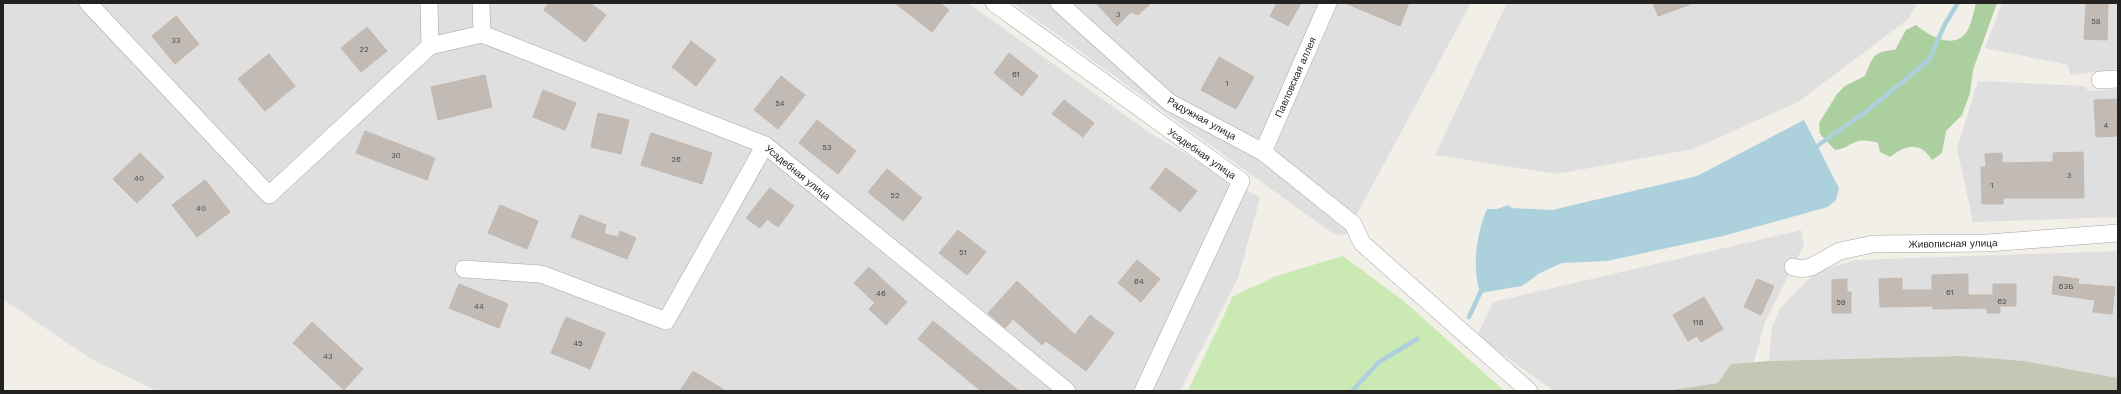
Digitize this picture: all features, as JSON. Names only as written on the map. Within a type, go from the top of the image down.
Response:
[{"type":"street","points":[[88,3],[269,195],[430,46],[482,34],[481,3]]},
{"type":"street","points":[[429,3],[430,46]]},
{"type":"street","name":"Усадебная улица","points":[[994,3],[1241,181],[1143,391]]},
{"type":"street","name":"Радужная улица","points":[[1059,3],[1169,102],[1263,152],[1352,224],[1362,243],[1529,391]]},
{"type":"street","name":"Павловская аллея","points":[[1263,152],[1328,3]]},
{"type":"street","name":"Усадебная улица","points":[[482,34],[766,145],[1067,391]]},
{"type":"street","points":[[2100,80],[2118,79]]},
{"type":"street","points":[[464,269],[541,274],[666,321],[766,145]]},
{"type":"street","name":"Живописная улица","points":[[1793,267],[1802,269],[1811,267],[1840,251],[1873,244],[1988,243],[2118,232]]},
{"type":"shaded area","points":[[3,3],[968,3],[1147,131],[1260,198],[1238,278],[1180,391],[157,391],[91,359],[3,299]]},
{"type":"shaded area","points":[[1013,3],[1471,3],[1346,234],[1335,235]]},
{"type":"shaded area","points":[[1507,3],[1918,3],[1908,19],[1798,102],[1693,149],[1557,174],[1435,155]]},
{"type":"shaded area","points":[[2002,3],[2118,3],[2118,69],[2070,75],[2068,65],[1985,48]]},
{"type":"shaded area","points":[[1978,81],[2085,86],[2088,91],[2118,89],[2118,217],[1973,222],[1957,148]]},
{"type":"shaded area","points":[[1801,230],[1804,245],[1765,322],[1754,362],[1731,364],[1718,383],[1665,391],[1554,391],[1477,336],[1493,302]]},
{"type":"shaded area","points":[[2118,251],[2118,378],[2024,361],[1962,356],[1769,361],[1772,327],[1781,307],[1816,272],[1856,260]]},
{"type":"shaded area","points":[[1962,356],[2024,361],[2118,378],[2118,391],[1665,391],[1718,383],[1731,364],[1769,361]]},
{"type":"green space","points":[[1976,3],[1997,3],[1973,70],[1970,93],[1962,115],[1946,131],[1942,153],[1932,160],[1923,150],[1912,147],[1902,150],[1890,157],[1880,152],[1878,143],[1864,140],[1835,150],[1820,134],[1819,123],[1837,94],[1845,86],[1865,76],[1875,56],[1882,52],[1895,50],[1906,30],[1916,25],[1927,33],[1940,39],[1947,41],[1960,38],[1966,33]]},
{"type":"green space","points":[[1343,256],[1405,302],[1504,391],[1188,391],[1233,296],[1279,275]]},
{"type":"water","points":[[1804,120],[1839,188],[1836,200],[1828,207],[1723,236],[1607,261],[1562,263],[1540,273],[1522,286],[1480,293],[1476,272],[1476,251],[1480,229],[1487,209],[1497,209],[1508,205],[1512,208],[1552,210],[1697,176]]},
{"type":"building","points":[[549,3],[590,3],[606,15],[585,42],[544,10]]},
{"type":"building","points":[[895,3],[940,3],[949,10],[932,32]]},
{"type":"building","points":[[1096,3],[1151,3],[1138,15],[1131,12],[1117,26]]},
{"type":"building","points":[[1277,3],[1301,3],[1288,26],[1270,16]]},
{"type":"building","points":[[1345,3],[1409,3],[1400,26]]},
{"type":"building","points":[[1653,3],[1690,3],[1691,4],[1658,16]]},
{"type":"building","points":[[2086,3],[2108,3],[2107,40],[2084,39]]},
{"type":"building","points":[[176,16],[199,44],[175,64],[152,36]]},
{"type":"building","points":[[367,27],[387,51],[361,72],[341,48]]},
{"type":"building","points":[[691,41],[716,60],[696,86],[672,67]]},
{"type":"building","points":[[1009,53],[1038,76],[1022,96],[994,73]]},
{"type":"building","points":[[269,54],[295,86],[265,111],[238,79]]},
{"type":"building","points":[[1219,57],[1254,77],[1236,109],[1201,90]]},
{"type":"building","points":[[485,75],[492,107],[438,120],[431,87]]},
{"type":"building","points":[[781,76],[805,95],[778,129],[754,110]]},
{"type":"building","points":[[543,90],[576,103],[565,130],[533,117]]},
{"type":"building","points":[[2118,99],[2118,114],[2116,114],[2117,136],[2096,137],[2094,100]]},
{"type":"building","points":[[1064,100],[1094,123],[1083,137],[1052,114]]},
{"type":"building","points":[[598,113],[629,120],[621,154],[591,147]]},
{"type":"building","points":[[817,120],[856,151],[838,174],[799,143]]},
{"type":"building","points":[[365,131],[435,158],[427,180],[356,153]]},
{"type":"building","points":[[651,133],[712,153],[702,184],[641,165]]},
{"type":"building","points":[[2083,152],[2084,198],[2003,198],[2003,204],[1982,204],[1981,167],[1986,167],[1985,154],[2002,153],[2002,163],[2053,162],[2053,153]]},
{"type":"building","points":[[140,153],[164,177],[137,203],[113,179]]},
{"type":"building","points":[[1166,168],[1197,191],[1180,212],[1150,188]]},
{"type":"building","points":[[887,169],[922,198],[903,221],[868,192]]},
{"type":"building","points":[[205,180],[230,212],[197,237],[172,205]]},
{"type":"building","points":[[770,188],[794,206],[778,227],[767,219],[760,228],[746,218]]},
{"type":"building","points":[[500,205],[538,221],[527,249],[488,233]]},
{"type":"building","points":[[580,215],[606,225],[604,234],[618,237],[620,231],[636,238],[627,259],[571,237]]},
{"type":"building","points":[[958,230],[986,252],[967,275],[939,253]]},
{"type":"building","points":[[1137,260],[1160,279],[1141,302],[1118,283]]},
{"type":"building","points":[[869,267],[907,302],[886,325],[869,309],[875,303],[854,283]]},
{"type":"building","points":[[1968,274],[1968,295],[1993,295],[1993,284],[2016,284],[2016,306],[2000,306],[2000,313],[1987,313],[1987,308],[1933,309],[1933,306],[1880,307],[1879,279],[1902,278],[1902,290],[1932,290],[1932,275]]},
{"type":"building","points":[[2054,276],[2079,279],[2078,284],[2115,287],[2112,314],[2093,312],[2095,300],[2052,294]]},
{"type":"building","points":[[1757,279],[1774,286],[1761,315],[1744,307]]},
{"type":"building","points":[[1847,279],[1847,292],[1851,292],[1851,313],[1832,313],[1832,280]]},
{"type":"building","points":[[1017,281],[1075,335],[1090,315],[1114,333],[1086,371],[1046,341],[1042,345],[1013,319],[1005,328],[988,313]]},
{"type":"building","points":[[459,284],[508,304],[499,328],[449,308]]},
{"type":"building","points":[[1704,297],[1723,329],[1701,342],[1697,336],[1688,341],[1673,315]]},
{"type":"building","points":[[566,317],[605,333],[590,369],[551,353]]},
{"type":"building","points":[[933,321],[1019,391],[981,391],[918,339]]},
{"type":"building","points":[[312,322],[363,369],[344,390],[293,343]]},
{"type":"building","points":[[693,371],[726,391],[680,391]]},
{"type":"waterway","points":[[1813,149],[1868,110],[1929,60],[1945,24],[1958,3]]},
{"type":"waterway","points":[[1469,317],[1480,293],[1484,289]]},
{"type":"waterway","points":[[1352,391],[1379,362],[1417,339]]}]
